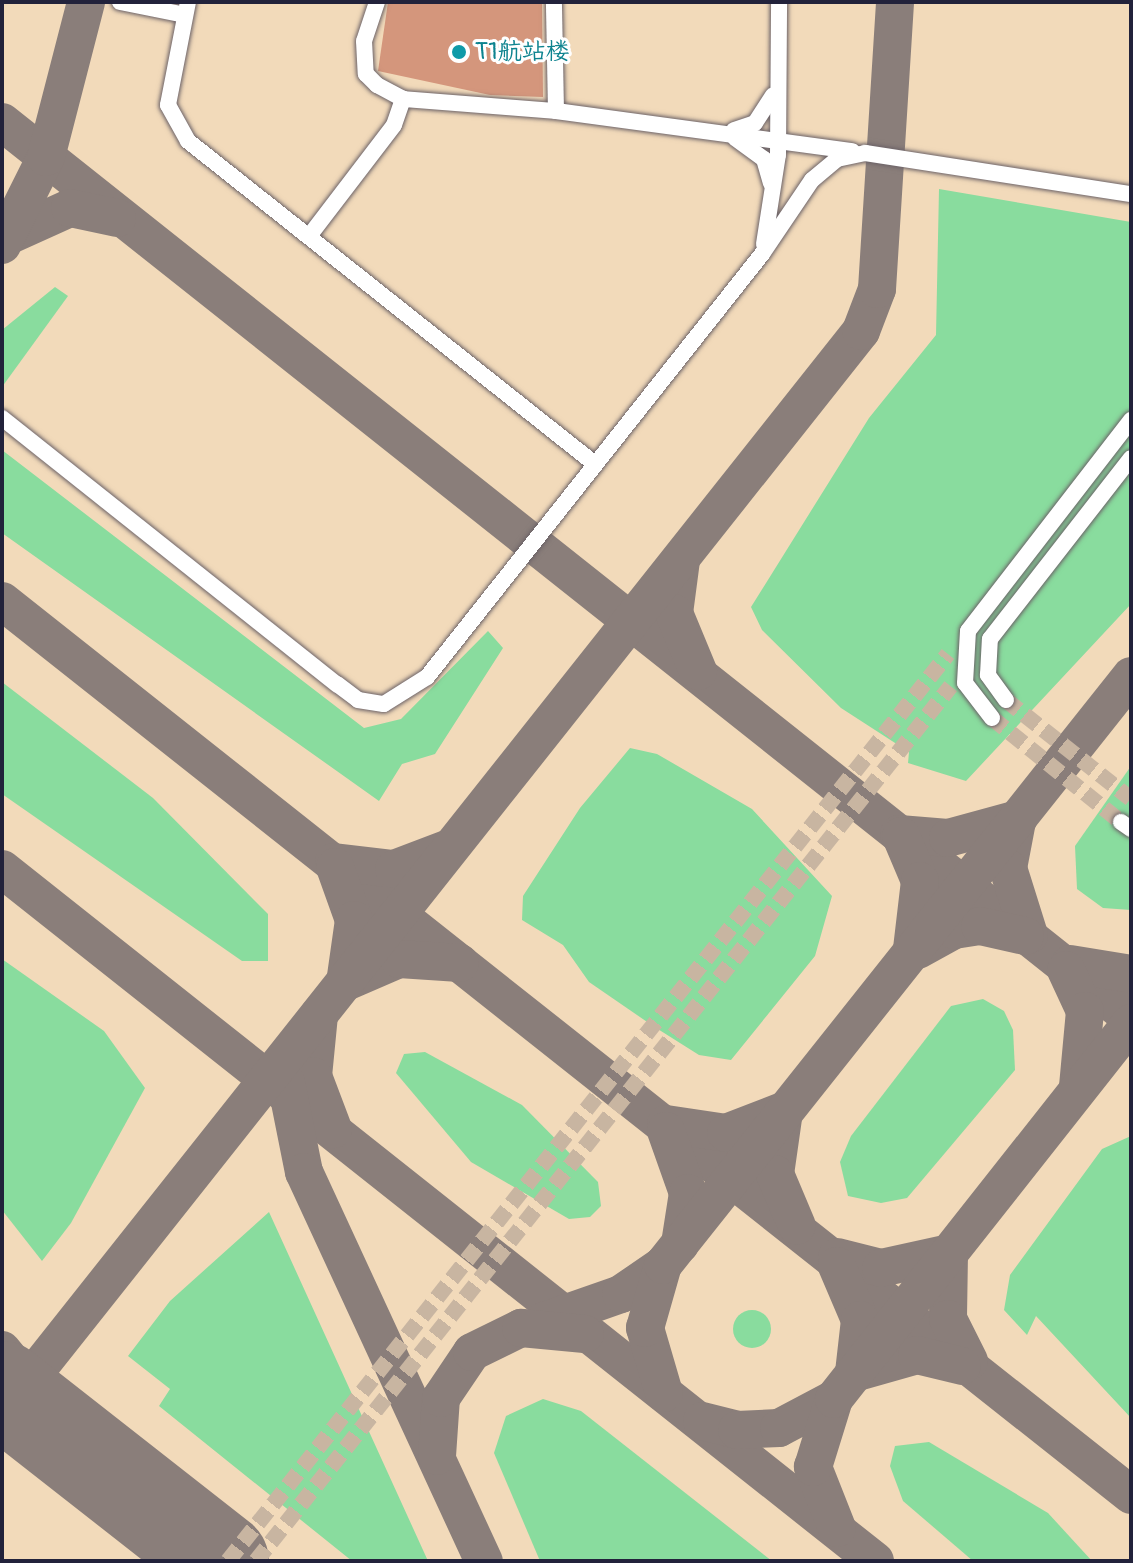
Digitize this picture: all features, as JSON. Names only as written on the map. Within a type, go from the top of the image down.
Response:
[{"type":"lane","points":[[120,2],[187,8],[169,73],[175,125],[595,464]]},
{"type":"lane","points":[[377,2],[364,41],[366,74],[403,99],[556,111],[719,131],[1131,194]]},
{"type":"lane","points":[[554,2],[556,111]]},
{"type":"lane","points":[[762,254],[771,211],[779,140],[774,93],[779,2]]},
{"type":"lane","points":[[719,131],[755,123],[774,93]]},
{"type":"lane","points":[[774,93],[782,120],[815,146]]},
{"type":"lane","points":[[310,235],[394,125],[403,99]]},
{"type":"lane","points":[[719,131],[764,159],[771,211]]},
{"type":"lane","points":[[2,418],[358,700],[384,704],[427,677],[762,254],[812,180],[837,159],[865,153]]},
{"type":"lane","points":[[992,718],[965,683],[968,631],[1131,420]]},
{"type":"lane","points":[[1006,700],[988,675],[990,639],[1131,458]]},
{"type":"green space","points":[[939,189],[1131,222],[1131,604],[966,781],[908,763],[909,752],[841,708],[762,630],[751,607],[869,418],[936,335]]},
{"type":"green space","points":[[55,287],[68,296],[2,387],[2,330]]},
{"type":"green space","points":[[2,450],[364,728],[401,719],[488,631],[503,648],[435,754],[402,764],[379,801],[2,533]]},
{"type":"green space","points":[[2,682],[153,798],[268,914],[268,961],[242,961],[2,794]]},
{"type":"green space","points":[[630,748],[657,754],[752,809],[832,896],[815,956],[731,1060],[699,1055],[653,1026],[589,982],[563,945],[522,920],[523,896],[580,808]]},
{"type":"green space","points":[[1131,766],[1131,910],[1103,908],[1077,889],[1075,846]]},
{"type":"green space","points":[[2,959],[104,1031],[145,1088],[71,1223],[42,1261],[2,1210]]},
{"type":"green space","points":[[983,999],[1004,1011],[1013,1030],[1015,1070],[907,1198],[881,1203],[848,1196],[840,1162],[851,1136],[951,1006]]},
{"type":"green space","points":[[425,1052],[522,1105],[598,1182],[601,1206],[590,1217],[569,1219],[471,1162],[396,1073],[404,1054]]},
{"type":"green space","points":[[1131,1136],[1131,1418],[1036,1316],[1027,1335],[1004,1310],[1010,1275],[1102,1149]]},
{"type":"green space","points":[[269,1212],[428,1561],[352,1561],[159,1406],[170,1389],[128,1356],[170,1301]]},
{"type":"green space","points":[[752,1310],[765,1316],[771,1329],[765,1342],[752,1348],[739,1342],[733,1329],[739,1316]]},
{"type":"green space","points":[[543,1399],[581,1411],[772,1561],[540,1561],[494,1453],[506,1416]]},
{"type":"green space","points":[[929,1442],[1048,1513],[1092,1561],[973,1561],[903,1501],[890,1466],[895,1446]]},
{"type":"building","name":"T1航站楼","points":[[388,2],[542,2],[543,97],[490,95],[378,71]]},
{"type":"taxiway","points":[[2,245],[46,157],[86,2]]},
{"type":"taxiway","points":[[2,1414],[861,331],[877,289],[895,2]]},
{"type":"taxiway","points":[[2,122],[1131,1018]]},
{"type":"taxiway","points":[[8,236],[70,208],[117,218]]},
{"type":"taxiway","points":[[681,560],[674,613],[698,671]]},
{"type":"taxiway","points":[[2,601],[1131,1495]]},
{"type":"taxiway","points":[[664,1393],[645,1328],[663,1265],[1131,676]]},
{"type":"taxiway","points":[[899,834],[948,838],[1018,819]]},
{"type":"taxiway","points":[[1017,821],[1008,868],[1029,935]]},
{"type":"taxiway","points":[[901,836],[920,881],[912,949]]},
{"type":"taxiway","points":[[334,862],[394,869],[447,849]]},
{"type":"taxiway","points":[[335,867],[354,920],[346,976]]},
{"type":"taxiway","points":[[2,869],[875,1561]]},
{"type":"taxiway","points":[[918,950],[954,930],[980,926],[1025,936]]},
{"type":"taxiway","points":[[348,981],[399,959],[460,963]]},
{"type":"taxiway","points":[[1070,964],[1131,974]]},
{"type":"taxiway","points":[[1066,970],[1085,1011],[1078,1087]]},
{"type":"taxiway","points":[[319,1015],[313,1076],[333,1129]]},
{"type":"taxiway","points":[[837,1528],[813,1467],[834,1399],[1131,1023]]},
{"type":"taxiway","points":[[286,1082],[304,1172],[484,1561]]},
{"type":"taxiway","points":[[666,1124],[726,1133],[783,1111]]},
{"type":"taxiway","points":[[783,1118],[775,1174],[797,1226]]},
{"type":"taxiway","points":[[666,1131],[688,1193],[680,1244]]},
{"type":"taxiway","points":[[837,1257],[881,1268],[949,1253],[948,1319],[969,1361]]},
{"type":"taxiway","points":[[544,1321],[621,1294],[663,1265]]},
{"type":"taxiway","points":[[837,1266],[860,1320],[854,1373]]},
{"type":"taxiway","points":[[437,1456],[441,1398],[472,1352],[521,1328],[585,1334]]},
{"type":"taxiway","points":[[2,1350],[90,1457]]},
{"type":"taxiway","points":[[854,1373],[917,1355],[962,1366]]},
{"type":"taxiway","points":[[702,1421],[737,1430],[779,1428],[834,1399]]},
{"type":"runway","points":[[2,1389],[221,1561]]},
{"type":"tunnel","points":[[228,1561],[948,654]]},
{"type":"tunnel","points":[[256,1561],[951,686]]},
{"type":"tunnel","points":[[1006,700],[1131,799]]},
{"type":"tunnel","points":[[992,718],[1121,822]]},
{"type":"place","name":"T1航站楼","points":[[459,52]]}]
